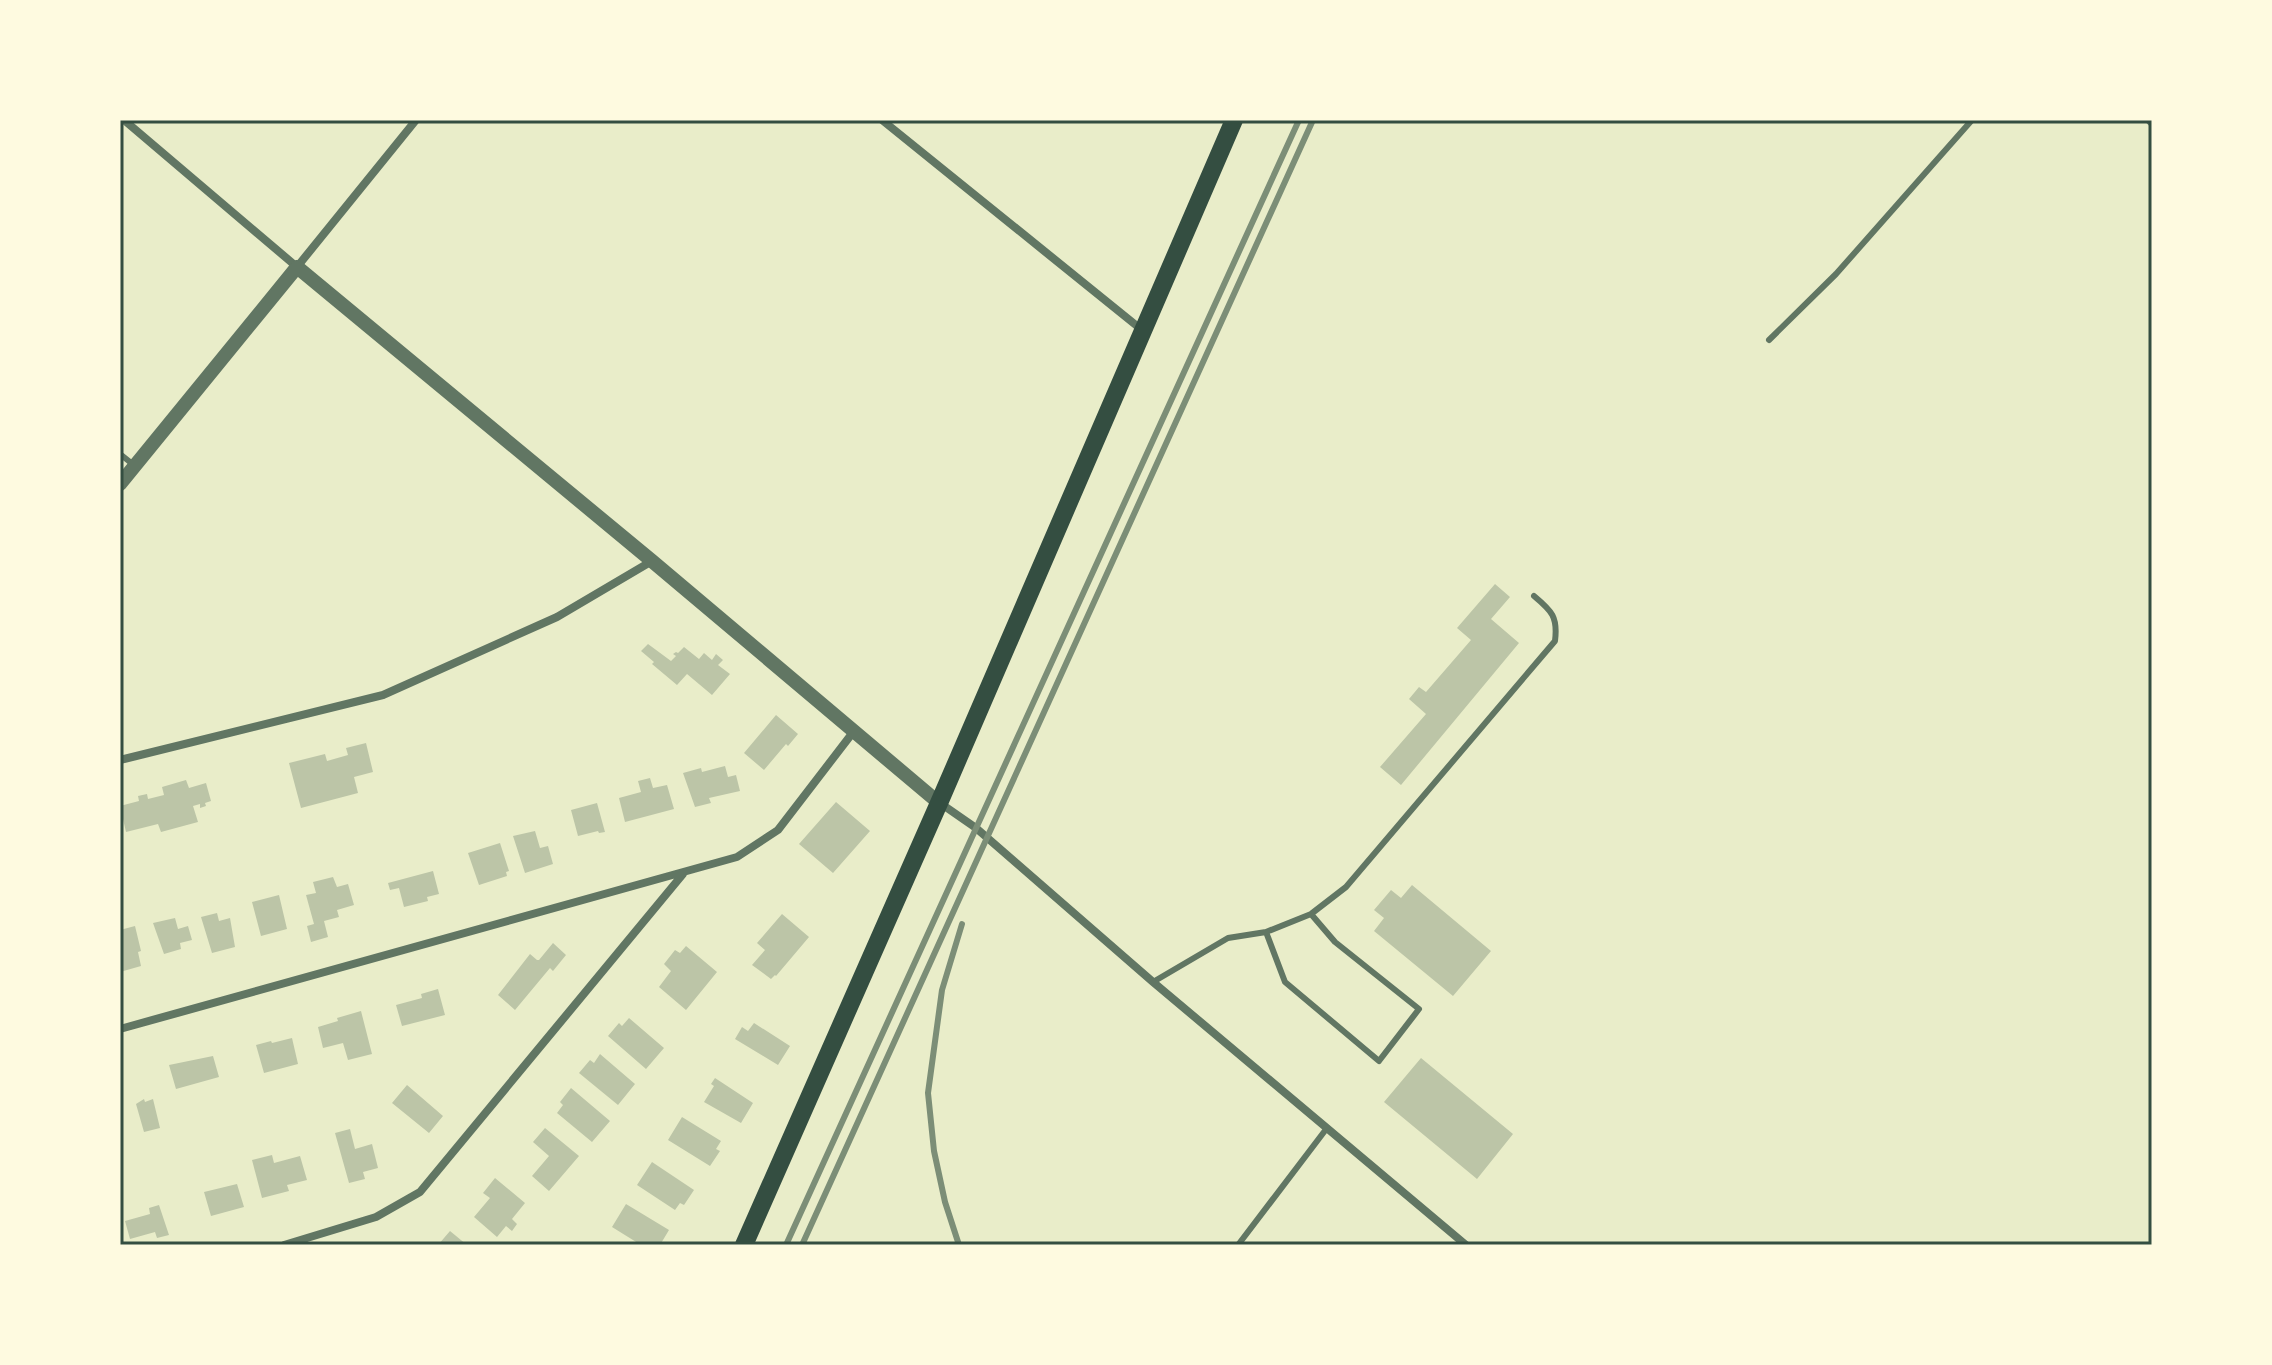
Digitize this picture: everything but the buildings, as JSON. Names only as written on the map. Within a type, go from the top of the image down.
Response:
[{"type":"main road","points":[[744,1245],[1234,120]]},
{"type":"street","points":[[124,120],[939,803],[976,828],[1460,1243]]},
{"type":"street","points":[[120,484],[416,120]]},
{"type":"street","points":[[882,120],[1142,330]]},
{"type":"street","points":[[120,760],[383,695],[557,617],[652,561]]},
{"type":"street","points":[[120,1029],[737,857],[778,830],[854,731]]},
{"type":"street","points":[[284,1245],[376,1217],[420,1192],[684,873]]},
{"type":"lane","points":[[1769,340],[1836,274],[1972,120]]},
{"type":"lane","points":[[120,454],[135,466]]},
{"type":"lane","points":[[1153,982],[1228,938],[1266,932],[1311,914],[1346,887],[1555,641],[1557,627],[1551,611],[1534,596]]},
{"type":"lane","points":[[1266,932],[1285,982],[1379,1061],[1419,1009],[1335,942],[1311,914]]},
{"type":"lane","points":[[1238,1245],[1327,1128]]},
{"type":"railway","points":[[786,1245],[1299,120]]},
{"type":"railway","points":[[802,1245],[1313,120]]},
{"type":"railway","points":[[959,1245],[945,1202],[934,1151],[928,1093],[942,990],[962,924]]}]
